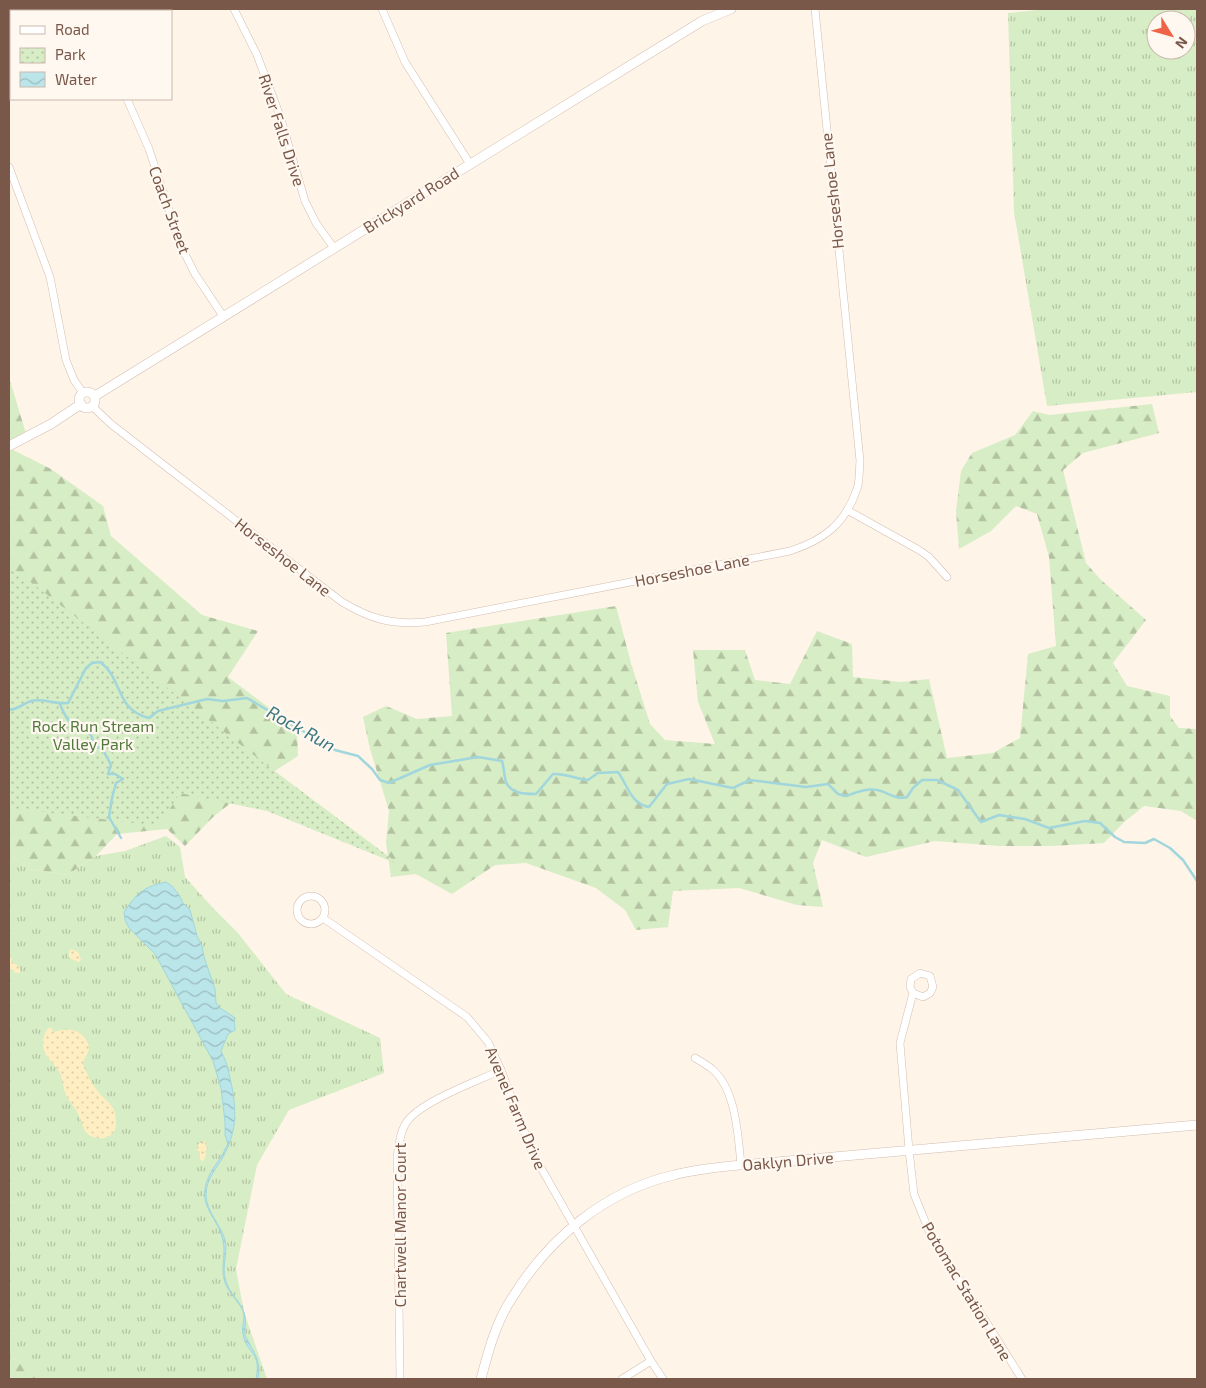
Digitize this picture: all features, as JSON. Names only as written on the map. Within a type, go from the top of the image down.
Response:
[{"type":"street","name":"River Falls Drive","points":[[234,9],[257,55],[280,116],[305,201],[316,223],[334,248]]},
{"type":"street","points":[[382,9],[405,62],[470,164]]},
{"type":"street","name":"Brickyard Road","points":[[95,396],[702,21],[730,9]]},
{"type":"street","name":"Horseshoe Lane","points":[[92,406],[125,435],[342,602],[364,615],[391,623],[425,622],[790,551],[810,544],[829,532],[842,520],[857,488],[860,461],[815,9]]},
{"type":"street","name":"Coach Street","points":[[127,100],[149,149],[182,246],[195,274],[224,316]]},
{"type":"street","points":[[9,167],[50,277],[66,360],[74,380],[83,393]]},
{"type":"street","points":[[89,392],[95,396],[92,406],[86,408],[80,404],[79,398],[83,393],[89,392]]},
{"type":"street","points":[[9,446],[51,424],[80,404]]},
{"type":"street","points":[[847,510],[919,550],[929,557],[947,578]]},
{"type":"street","points":[[310,896],[321,899],[326,910],[323,918],[313,924],[302,920],[298,913],[300,902],[310,896]]},
{"type":"street","name":"Avenel Farm Drive","points":[[323,918],[467,1017],[488,1042],[501,1070],[532,1152],[663,1379]]},
{"type":"street","name":"Potomac Station Lane","points":[[913,993],[900,1044],[914,1194],[929,1231],[1022,1379]]},
{"type":"street","points":[[695,1058],[713,1069],[728,1091],[737,1124],[741,1165]]},
{"type":"street","name":"Chartwell Manor Court","points":[[400,1379],[397,1157],[401,1135],[406,1123],[416,1111],[501,1070]]},
{"type":"street","name":"Oaklyn Drive","points":[[481,1379],[496,1331],[511,1299],[561,1235],[606,1201],[643,1184],[673,1175],[741,1165],[1197,1125]]},
{"type":"street","points":[[622,1379],[651,1361]]},
{"type":"green space","points":[[1047,9],[1197,9],[1197,392],[1047,406],[1014,212],[1008,13]]},
{"type":"green space","points":[[9,377],[27,437],[9,446]]},
{"type":"green space","points":[[1152,404],[1159,433],[1083,453],[1063,470],[1086,563],[1100,579],[1146,620],[1113,663],[1127,686],[1170,696],[1170,716],[1179,728],[1197,729],[1197,821],[1181,811],[1144,806],[1123,823],[1104,843],[999,846],[935,841],[866,857],[822,840],[813,863],[823,907],[797,905],[739,888],[673,891],[668,927],[636,930],[625,910],[596,888],[526,863],[495,865],[452,894],[416,874],[391,877],[386,843],[389,811],[370,749],[363,717],[386,706],[417,719],[452,716],[446,633],[616,606],[650,724],[665,740],[715,744],[698,702],[693,650],[745,650],[755,680],[790,684],[817,631],[852,644],[853,677],[901,682],[929,679],[947,758],[993,753],[1020,738],[1028,654],[1056,646],[1049,557],[1037,514],[1016,506],[991,531],[959,549],[956,511],[961,471],[972,453],[1015,435],[1033,411],[1049,415]]},
{"type":"green space","points":[[9,448],[51,469],[103,506],[111,536],[202,615],[258,631],[228,677],[297,729],[298,756],[256,783],[213,817],[185,846],[167,829],[117,834],[96,856],[67,875],[29,869],[9,854]]},
{"type":"green space","name":"Rock Run Stream Valley Park","points":[[9,565],[268,766],[400,865],[267,811],[180,793],[159,826],[9,808]]},
{"type":"green space","points":[[166,836],[180,847],[185,877],[238,933],[286,994],[380,1038],[384,1073],[289,1110],[257,1165],[236,1269],[244,1312],[267,1379],[49,1379],[9,1356],[9,854],[29,869],[67,875],[96,856],[125,851]]},
{"type":"green space","points":[[9,1356],[47,1377],[49,1379],[9,1379]]},
{"type":"sand","points":[[71,949],[78,952],[81,960],[79,962],[69,958],[69,951]]},
{"type":"sand","points":[[9,956],[12,959],[11,962],[19,967],[20,973],[15,973],[14,970],[9,969]]},
{"type":"sand","points":[[50,1027],[54,1032],[67,1030],[78,1032],[88,1043],[89,1048],[83,1063],[84,1066],[96,1089],[115,1112],[116,1126],[112,1134],[107,1137],[94,1137],[88,1134],[66,1095],[60,1073],[47,1056],[43,1044],[44,1037]]},
{"type":"sand","points":[[205,1141],[205,1145],[208,1148],[205,1151],[206,1155],[203,1162],[200,1159],[200,1152],[197,1150],[198,1144]]},
{"type":"water","points":[[166,882],[172,886],[190,910],[215,989],[216,1003],[234,1017],[235,1030],[228,1034],[221,1051],[227,1065],[235,1106],[233,1131],[231,1139],[223,1157],[206,1189],[208,1207],[225,1240],[224,1269],[230,1292],[224,1279],[223,1269],[224,1246],[222,1236],[207,1206],[205,1199],[205,1187],[207,1180],[228,1144],[225,1135],[221,1088],[213,1061],[155,954],[129,928],[125,920],[124,912],[137,895],[146,889]]},
{"type":"water","points":[[235,1298],[243,1309],[245,1316],[244,1333],[256,1355],[259,1366],[258,1379],[256,1379],[257,1363],[247,1346],[243,1334],[243,1311]]},
{"type":"waterway","name":"Rock Run","points":[[9,710],[36,700],[68,703],[86,668],[92,663],[100,662],[113,676],[130,708],[138,714],[149,718],[158,711],[207,699],[223,701],[247,698],[335,750],[358,756],[372,769],[380,780],[389,783],[430,765],[478,757],[502,761],[505,780],[508,786],[515,791],[523,793],[536,794],[553,774],[562,774],[588,780],[598,773],[618,772],[630,794],[638,802],[649,807],[667,784],[689,779],[733,788],[750,780],[806,787],[828,784],[838,794],[846,796],[872,790],[881,791],[900,798],[907,797],[922,780],[937,780],[958,790],[981,822],[999,815],[1025,819],[1049,828],[1085,821],[1100,823],[1115,837],[1124,842],[1145,843],[1154,839],[1170,848],[1183,860],[1197,881]]},
{"type":"waterway","points":[[60,704],[68,720],[85,727],[92,737],[93,744],[103,750],[111,765],[108,774],[115,774],[123,779],[116,783],[109,817],[121,838]]}]
